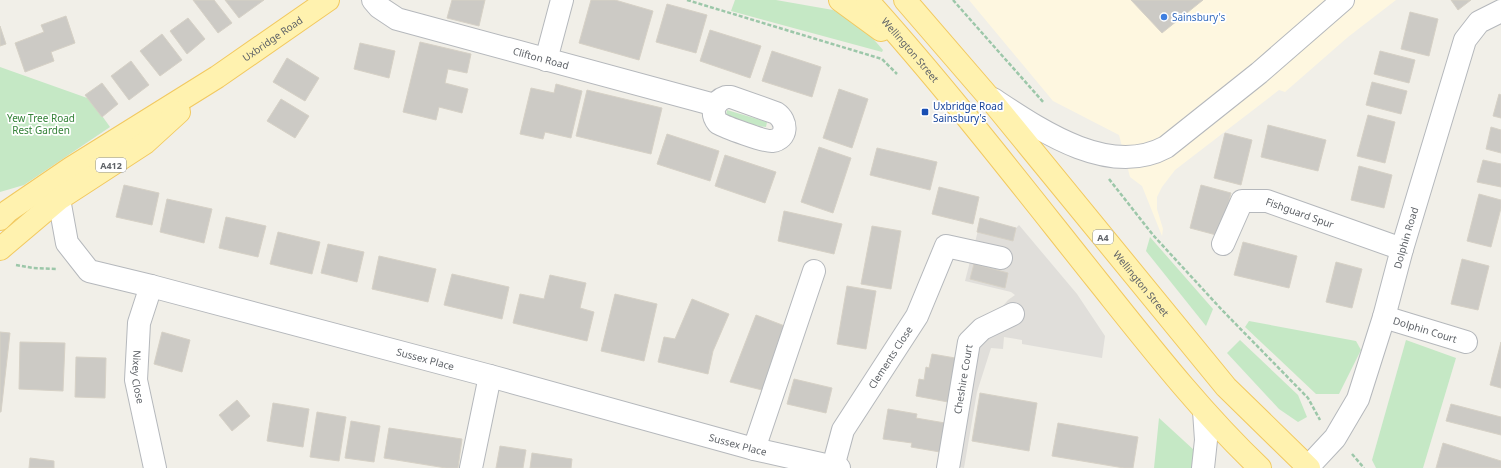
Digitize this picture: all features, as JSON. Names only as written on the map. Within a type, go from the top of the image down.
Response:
[{"type":"main road","name":"Uxbridge Road","points":[[217,77],[328,0]]},
{"type":"main road","points":[[840,0],[920,60]]},
{"type":"main road","name":"Wellington Street","points":[[867,0],[920,60],[1204,411],[1233,443],[1260,468]]},
{"type":"main road","name":"Wellington Street","points":[[905,0],[987,95],[1226,387],[1308,468]]},
{"type":"main road","name":"A412","points":[[0,249],[59,199],[145,143],[217,77]]},
{"type":"main road","name":"A412","points":[[3,215],[71,168],[217,77]]},
{"type":"street","name":"Clifton Road","points":[[373,0],[379,7],[397,19],[714,105]]},
{"type":"street","points":[[546,60],[562,0]]},
{"type":"street","points":[[987,95],[1058,139],[1100,154],[1121,157],[1153,153],[1166,147],[1259,73],[1343,0]]},
{"type":"street","name":"Dolphin Road","points":[[1308,468],[1335,438],[1358,399],[1384,317],[1402,249],[1465,40],[1479,22],[1501,11]]},
{"type":"street","name":"Sussex Place","points":[[59,199],[67,243],[89,271],[490,376],[754,449],[836,467]]},
{"type":"street","name":"Fishguard Spur","points":[[1223,244],[1242,201],[1267,201],[1402,249]]},
{"type":"street","name":"Clements Close","points":[[836,467],[843,430],[917,316],[946,246],[1001,258]]},
{"type":"street","points":[[754,449],[814,271]]},
{"type":"street","name":"Nixey Close","points":[[151,286],[139,323],[136,380],[155,468]]},
{"type":"street","name":"Cheshire Court","points":[[948,468],[969,342],[982,329],[1013,314]]},
{"type":"street","name":"Dolphin Court","points":[[1384,317],[1466,342]]},
{"type":"street","points":[[471,468],[490,376]]},
{"type":"street","points":[[1203,468],[1206,440],[1204,411]]},
{"type":"path","points":[[688,0],[882,59],[897,74]]},
{"type":"path","points":[[953,0],[1049,109]]},
{"type":"path","points":[[1107,176],[1153,235],[1222,310],[1308,398],[1321,422]]},
{"type":"path","points":[[1353,454],[1364,468]]},
{"type":"shaded area","points":[[969,0],[1396,0],[1348,37],[1285,92],[1279,90],[1175,170],[1162,187],[1157,197],[1157,209],[1163,229],[1162,236],[1142,186],[1130,177],[1119,135],[1053,101]]},
{"type":"shaded area","points":[[981,219],[1016,228],[1019,225],[1077,294],[1105,336],[1102,358],[1022,344],[1022,340],[1004,337],[1003,349],[991,348],[977,392],[964,468],[940,464],[983,329],[1008,300],[1015,295],[1011,292],[965,281]]},
{"type":"green space","points":[[735,0],[776,0],[833,10],[862,26],[883,50],[882,52],[731,11]]},
{"type":"green space","name":"Yew Tree Road Rest Garden","points":[[0,67],[90,99],[110,127],[24,185],[0,192]]},
{"type":"green space","points":[[727,110],[767,122],[766,127],[753,125],[726,115]]},
{"type":"green space","points":[[1150,237],[1213,309],[1206,326],[1146,251]]},
{"type":"green space","points":[[1249,321],[1356,341],[1361,350],[1339,394],[1316,394],[1245,327]]},
{"type":"green space","points":[[1240,340],[1298,395],[1307,417],[1298,422],[1279,409],[1227,353]]},
{"type":"green space","points":[[1406,340],[1456,358],[1423,468],[1376,468],[1372,460]]},
{"type":"green space","points":[[1159,418],[1195,451],[1191,468],[1154,468]]},
{"type":"building","points":[[193,0],[214,0],[232,23],[218,33]]},
{"type":"building","points":[[225,0],[264,0],[239,18]]},
{"type":"building","points":[[452,0],[485,0],[479,26],[447,18]]},
{"type":"building","points":[[591,0],[615,0],[653,11],[639,60],[579,43]]},
{"type":"building","name":"Sainsbury's","points":[[1131,0],[1203,0],[1162,33]]},
{"type":"building","points":[[1451,0],[1471,0],[1458,10]]},
{"type":"building","points":[[667,4],[707,15],[696,53],[656,42]]},
{"type":"building","points":[[1410,12],[1438,19],[1429,56],[1401,49]]},
{"type":"building","points":[[66,16],[75,43],[51,52],[54,61],[25,72],[15,43],[44,32],[41,25]]},
{"type":"building","points":[[188,18],[205,39],[187,54],[170,31]]},
{"type":"building","points":[[0,26],[6,44],[0,46]]},
{"type":"building","points":[[710,30],[761,46],[750,78],[700,61]]},
{"type":"building","points":[[162,34],[182,60],[160,76],[140,51]]},
{"type":"building","points":[[420,42],[471,54],[467,73],[448,69],[445,83],[468,89],[462,113],[439,107],[436,120],[403,112]]},
{"type":"building","points":[[360,43],[395,51],[389,78],[354,69]]},
{"type":"building","points":[[772,51],[821,67],[812,97],[762,81]]},
{"type":"building","points":[[1380,51],[1415,60],[1409,83],[1374,74]]},
{"type":"building","points":[[287,58],[319,78],[305,101],[273,82]]},
{"type":"building","points":[[131,61],[149,85],[129,100],[111,76]]},
{"type":"building","points":[[1372,82],[1407,91],[1401,114],[1366,105]]},
{"type":"building","points":[[102,83],[118,104],[102,117],[85,95]]},
{"type":"building","points":[[556,84],[582,91],[571,138],[545,132],[543,139],[520,134],[531,88],[554,93]]},
{"type":"building","points":[[839,89],[868,99],[852,148],[823,138]]},
{"type":"building","points":[[587,90],[662,108],[651,154],[576,136]]},
{"type":"building","points":[[1499,94],[1501,95],[1501,118],[1493,116]]},
{"type":"building","points":[[281,99],[309,116],[295,138],[267,121]]},
{"type":"building","points":[[1368,115],[1395,122],[1385,163],[1357,156]]},
{"type":"building","points":[[1268,125],[1326,140],[1318,171],[1261,157]]},
{"type":"building","points":[[1491,127],[1501,130],[1501,153],[1486,149]]},
{"type":"building","points":[[1225,133],[1252,140],[1241,185],[1214,178]]},
{"type":"building","points":[[667,134],[719,151],[710,181],[657,164]]},
{"type":"building","points":[[819,147],[851,158],[833,213],[801,202]]},
{"type":"building","points":[[877,148],[937,162],[930,190],[870,175]]},
{"type":"building","points":[[725,155],[776,172],[765,203],[715,186]]},
{"type":"building","points":[[1483,160],[1501,164],[1501,187],[1477,182]]},
{"type":"building","points":[[1359,166],[1392,175],[1384,208],[1351,200]]},
{"type":"building","points":[[124,185],[159,193],[152,225],[116,217]]},
{"type":"building","points":[[1201,185],[1231,193],[1220,236],[1190,228]]},
{"type":"building","points":[[939,187],[979,197],[973,224],[932,214]]},
{"type":"building","points":[[1479,194],[1501,200],[1501,208],[1491,247],[1467,241]]},
{"type":"building","points":[[167,199],[212,209],[204,243],[160,232]]},
{"type":"building","points":[[784,211],[842,224],[834,254],[778,241]]},
{"type":"building","points":[[226,217],[266,226],[258,257],[219,248]]},
{"type":"building","points":[[980,218],[1016,228],[1013,241],[977,232]]},
{"type":"building","points":[[872,226],[901,231],[891,289],[861,284]]},
{"type":"building","points":[[278,232],[320,242],[312,274],[270,264]]},
{"type":"building","points":[[1243,242],[1297,256],[1289,288],[1234,275]]},
{"type":"building","points":[[328,244],[364,252],[357,282],[321,273]]},
{"type":"building","points":[[379,256],[436,269],[428,302],[372,289]]},
{"type":"building","points":[[1462,259],[1489,266],[1478,310],[1451,304]]},
{"type":"building","points":[[1336,262],[1362,269],[1352,308],[1326,302]]},
{"type":"building","points":[[974,264],[1008,273],[1005,288],[970,279]]},
{"type":"building","points":[[452,274],[509,287],[502,319],[444,305]]},
{"type":"building","points":[[550,275],[586,283],[580,308],[594,312],[587,341],[513,323],[520,294],[544,299]]},
{"type":"building","points":[[847,286],[876,291],[866,349],[837,344]]},
{"type":"building","points":[[615,294],[657,304],[644,361],[601,351]]},
{"type":"building","points":[[692,299],[729,314],[713,351],[708,374],[658,362],[664,337],[675,339]]},
{"type":"building","points":[[756,315],[790,328],[766,391],[730,382]]},
{"type":"building","points":[[0,332],[10,333],[1,412],[0,412]]},
{"type":"building","points":[[162,332],[190,340],[182,372],[154,364]]},
{"type":"building","points":[[20,342],[65,343],[63,391],[19,389]]},
{"type":"building","points":[[1501,342],[1501,388],[1490,385]]},
{"type":"building","points":[[932,354],[961,359],[948,402],[916,396],[919,379],[924,380],[926,367],[929,368]]},
{"type":"building","points":[[76,357],[106,358],[105,398],[75,397]]},
{"type":"building","points":[[794,379],[832,388],[826,413],[787,404]]},
{"type":"building","points":[[980,393],[1037,403],[1029,451],[972,441]]},
{"type":"building","points":[[237,400],[250,416],[232,431],[219,415]]},
{"type":"building","points":[[273,403],[309,409],[303,447],[267,441]]},
{"type":"building","points":[[1451,404],[1501,417],[1501,435],[1446,421]]},
{"type":"building","points":[[888,409],[917,414],[916,418],[945,423],[940,452],[911,447],[912,443],[883,439]]},
{"type":"building","points":[[317,412],[346,417],[339,461],[310,457]]},
{"type":"building","points":[[351,421],[380,426],[374,462],[345,458]]},
{"type":"building","points":[[1058,423],[1138,437],[1133,468],[1124,468],[1052,456]]},
{"type":"building","points":[[389,428],[462,439],[458,468],[446,468],[384,458]]},
{"type":"building","points":[[1443,443],[1501,461],[1501,468],[1436,468]]},
{"type":"building","points":[[500,446],[526,450],[523,468],[496,468]]},
{"type":"building","points":[[532,453],[572,459],[571,468],[530,468]]},
{"type":"building","points":[[30,458],[54,461],[54,468],[29,468]]},
{"type":"place","name":"Sainsbury's","points":[[1164,17]]},
{"type":"place","name":"Uxbridge Road Sainsbury's","points":[[925,112]]}]
